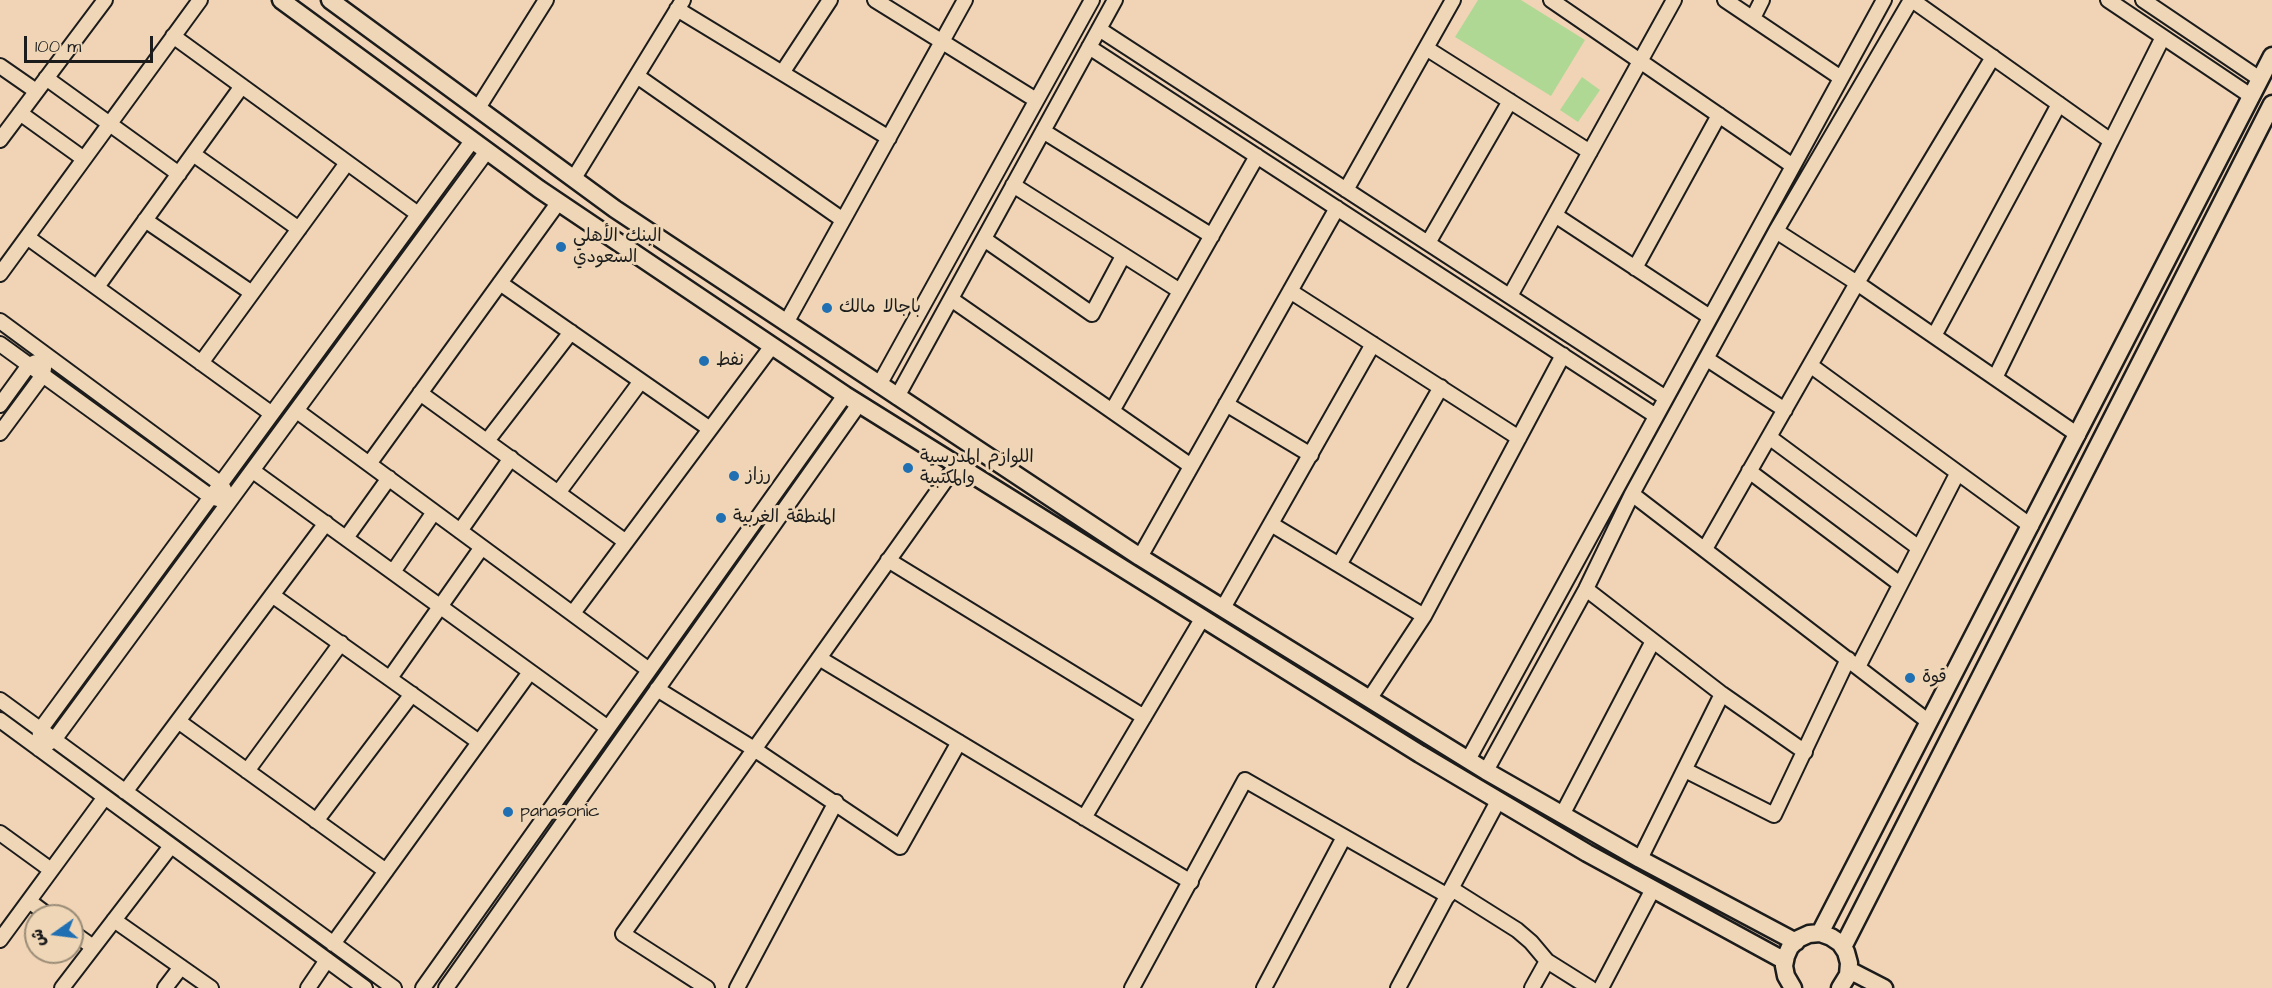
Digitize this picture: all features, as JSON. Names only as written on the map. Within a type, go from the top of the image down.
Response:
[{"type":"main road","points":[[281,0],[558,203],[852,400],[1202,620],[1498,801],[1785,962]]},
{"type":"main road","points":[[330,0],[615,209],[1140,557],[1486,771],[1640,859],[1796,942]]},
{"type":"main road","points":[[1820,933],[2272,56]]},
{"type":"main road","points":[[1843,947],[2272,104]]},
{"type":"main road","points":[[1791,987],[1786,976],[1785,962],[1790,947],[1809,934],[1820,933],[1831,937],[1846,952],[1849,970],[1840,988]]},
{"type":"main road","points":[[1849,970],[1884,988]]},
{"type":"street","points":[[0,140],[105,0]]},
{"type":"street","points":[[0,274],[200,0]]},
{"type":"street","points":[[782,73],[830,0]]},
{"type":"street","points":[[875,0],[1036,100]]},
{"type":"street","points":[[786,323],[965,0]]},
{"type":"street","points":[[879,385],[1092,0]]},
{"type":"street","points":[[897,397],[1115,0]]},
{"type":"street","points":[[1346,190],[1453,0]]},
{"type":"street","points":[[1551,0],[1793,166]]},
{"type":"street","points":[[1510,297],[1674,0]]},
{"type":"street","points":[[1725,0],[1841,78]]},
{"type":"street","points":[[1753,18],[1762,0]]},
{"type":"street","points":[[1468,760],[1884,0]]},
{"type":"street","points":[[1486,771],[1586,590],[1632,494],[1776,231],[1911,0],[2111,141]]},
{"type":"street","points":[[2108,0],[2252,96]]},
{"type":"street","points":[[2143,0],[2260,78]]},
{"type":"street","points":[[478,108],[541,2]]},
{"type":"street","points":[[574,178],[680,4],[782,73],[888,138]]},
{"type":"street","points":[[1099,29],[1666,398]]},
{"type":"street","points":[[173,36],[418,214]]},
{"type":"street","points":[[1995,378],[2163,37]]},
{"type":"street","points":[[1089,47],[1656,416]]},
{"type":"street","points":[[1426,48],[1590,152]]},
{"type":"street","points":[[1705,549],[1857,283],[1993,57]]},
{"type":"street","points":[[0,66],[36,91]]},
{"type":"street","points":[[636,76],[843,220]]},
{"type":"street","points":[[46,78],[178,174]]},
{"type":"street","points":[[97,287],[242,86]]},
{"type":"street","points":[[1428,243],[1510,101]]},
{"type":"street","points":[[1934,336],[2059,105]]},
{"type":"street","points":[[20,113],[84,159]]},
{"type":"street","points":[[1635,268],[1719,115]]},
{"type":"street","points":[[1043,131],[1212,236]]},
{"type":"street","points":[[39,749],[40,730],[472,141]]},
{"type":"street","points":[[39,749],[54,740],[487,152]]},
{"type":"street","points":[[193,154],[299,229]]},
{"type":"street","points":[[1112,411],[1257,156]]},
{"type":"street","points":[[201,363],[347,163]]},
{"type":"street","points":[[1013,185],[1180,291]]},
{"type":"street","points":[[369,464],[558,203]]},
{"type":"street","points":[[1140,557],[1337,208]]},
{"type":"street","points":[[1555,215],[1710,317]]},
{"type":"street","points":[[145,220],[252,293]]},
{"type":"street","points":[[1776,231],[1857,283],[2078,435]]},
{"type":"street","points":[[27,237],[272,414]]},
{"type":"street","points":[[984,239],[1092,314],[1123,256]]},
{"type":"street","points":[[1460,288],[1472,272]]},
{"type":"street","points":[[500,283],[710,429]]},
{"type":"street","points":[[1290,291],[1519,438]]},
{"type":"street","points":[[951,299],[1191,466]]},
{"type":"street","points":[[0,321],[221,484],[231,502]]},
{"type":"street","points":[[487,441],[571,332]]},
{"type":"street","points":[[0,344],[211,497],[231,502]]},
{"type":"street","points":[[1223,608],[1373,345]]},
{"type":"street","points":[[573,614],[772,346]]},
{"type":"street","points":[[1370,698],[1424,616],[1563,355]]},
{"type":"street","points":[[0,405],[29,365],[47,356]]},
{"type":"street","points":[[0,433],[43,375],[47,356]]},
{"type":"street","points":[[1707,359],[1785,410]]},
{"type":"street","points":[[1810,365],[2031,526]]},
{"type":"street","points":[[558,493],[640,381]]},
{"type":"street","points":[[1339,565],[1440,387]]},
{"type":"street","points":[[420,393],[626,542]]},
{"type":"street","points":[[423,988],[649,670],[852,400]]},
{"type":"street","points":[[446,988],[657,689],[852,400]]},
{"type":"street","points":[[1226,404],[1311,455]]},
{"type":"street","points":[[297,411],[649,670]]},
{"type":"street","points":[[1769,437],[1919,548]]},
{"type":"street","points":[[460,531],[511,458]]},
{"type":"street","points":[[707,988],[623,934],[957,464]]},
{"type":"street","points":[[253,471],[608,728]]},
{"type":"street","points":[[1749,471],[1900,584]]},
{"type":"street","points":[[1685,770],[1774,815],[1805,752],[1853,663],[1900,584],[1957,474]]},
{"type":"street","points":[[346,538],[389,478]]},
{"type":"street","points":[[1632,494],[1929,722]]},
{"type":"street","points":[[393,572],[434,512]]},
{"type":"street","points":[[125,792],[326,523]]},
{"type":"street","points":[[1271,524],[1424,616]]},
{"type":"street","points":[[390,678],[482,547]]},
{"type":"street","points":[[888,560],[1144,717]]},
{"type":"street","points":[[1586,590],[1722,694],[1805,752]]},
{"type":"street","points":[[272,595],[479,742]]},
{"type":"street","points":[[1084,818],[1202,620]]},
{"type":"street","points":[[1562,815],[1653,641]]},
{"type":"street","points":[[247,771],[340,643]]},
{"type":"street","points":[[819,658],[1191,882]]},
{"type":"street","points":[[333,944],[530,672]]},
{"type":"street","points":[[657,689],[836,802],[900,847],[959,742]]},
{"type":"street","points":[[316,821],[412,694]]},
{"type":"street","points":[[1640,859],[1722,694]]},
{"type":"street","points":[[0,700],[394,988]]},
{"type":"street","points":[[0,720],[365,988]]},
{"type":"street","points":[[178,721],[386,871]]},
{"type":"street","points":[[1132,988],[1245,780],[1344,837],[1517,930],[1547,961],[1590,988]]},
{"type":"street","points":[[0,940],[105,797]]},
{"type":"street","points":[[1398,988],[1498,801]]},
{"type":"street","points":[[737,988],[836,802]]},
{"type":"street","points":[[0,833],[51,870]]},
{"type":"street","points":[[1264,988],[1344,837]]},
{"type":"street","points":[[62,988],[171,846]]},
{"type":"street","points":[[1601,988],[1653,889]]},
{"type":"street","points":[[28,901],[32,904]]},
{"type":"street","points":[[114,920],[211,988]]},
{"type":"street","points":[[84,941],[93,947]]},
{"type":"street","points":[[308,988],[327,960]]},
{"type":"street","points":[[1532,988],[1547,961]]},
{"type":"street","points":[[165,988],[181,967]]},
{"type":"green space","points":[[1478,0],[1521,0],[1585,40],[1551,96],[1455,37]]},
{"type":"green space","points":[[1582,77],[1600,90],[1578,122],[1560,110]]},
{"type":"place","name":"البنك الأهلي السعودي","points":[[561,247]]},
{"type":"place","name":"باجالا مالك","points":[[827,308]]},
{"type":"place","name":"نفط","points":[[704,361]]},
{"type":"place","name":"اللوازم المدرسية والمكتبية","points":[[908,468]]},
{"type":"place","name":"رزاز","points":[[734,476]]},
{"type":"place","name":"المنطقة الغربية","points":[[721,518]]},
{"type":"place","name":"قوة","points":[[1910,678]]},
{"type":"place","name":"panasonic","points":[[508,812]]}]
